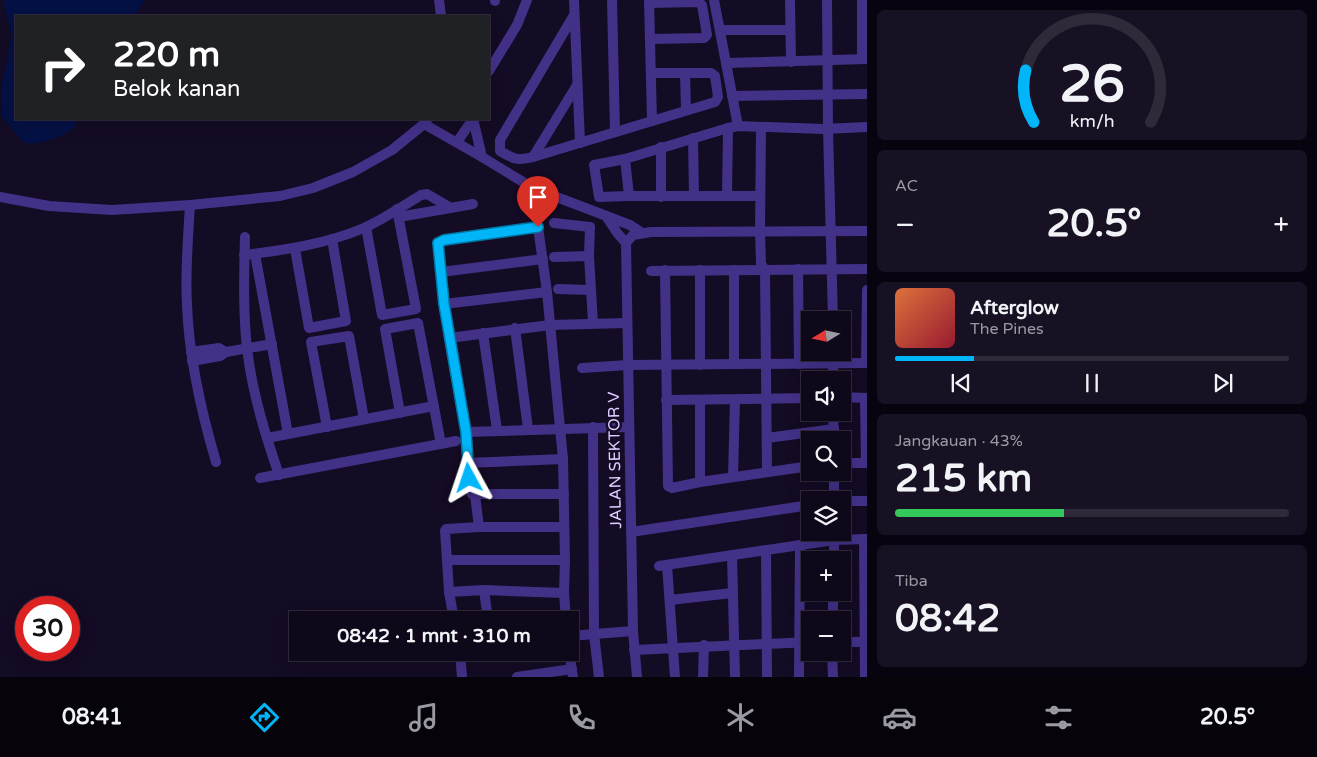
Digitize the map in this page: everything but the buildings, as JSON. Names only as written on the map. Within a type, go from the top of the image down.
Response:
[{"type":"street","points":[[439,0],[441,15]]},
{"type":"street","points":[[490,69],[516,25],[527,0]]},
{"type":"street","points":[[574,0],[580,142]]},
{"type":"street","points":[[612,0],[615,132]]},
{"type":"street","points":[[714,0],[732,96],[733,127],[726,195]]},
{"type":"street","points":[[790,0],[791,62]]},
{"type":"street","points":[[827,0],[832,311]]},
{"type":"street","points":[[726,62],[864,59],[862,0]]},
{"type":"street","points":[[650,39],[704,38],[707,35],[702,5],[698,2],[649,2],[652,121]]},
{"type":"street","points":[[574,15],[500,140],[500,151],[518,161],[715,102],[718,97],[715,76],[711,73],[651,73]]},
{"type":"street","points":[[720,30],[790,30]]},
{"type":"street","points":[[685,73],[686,110]]},
{"type":"street","points":[[533,157],[577,84]]},
{"type":"street","points":[[732,96],[867,94]]},
{"type":"street","points":[[457,142],[472,120]]},
{"type":"street","points":[[473,120],[482,157]]},
{"type":"street","points":[[0,197],[49,206],[103,209],[190,205],[280,196],[313,188],[353,172],[392,150],[426,121],[457,142],[538,190],[630,225],[642,233]]},
{"type":"street","points":[[760,196],[599,197],[594,165],[625,159],[733,127],[867,127]]},
{"type":"street","points":[[761,127],[760,232],[761,264],[764,270],[767,472]]},
{"type":"street","points":[[694,138],[694,196]]},
{"type":"street","points":[[661,147],[661,196]]},
{"type":"street","points":[[625,159],[629,196]]},
{"type":"street","points":[[244,255],[294,249],[332,239],[398,213],[421,195],[427,194],[451,208]]},
{"type":"street","points":[[398,213],[473,204]]},
{"type":"street","points":[[190,205],[187,305],[191,356],[202,417],[216,462]]},
{"type":"street","points":[[366,227],[382,315],[416,309],[398,213]]},
{"type":"street","points":[[606,216],[626,243],[633,235],[642,233],[867,231]]},
{"type":"street","points":[[554,223],[589,225],[593,323]]},
{"type":"street","points":[[564,494],[475,495],[470,492],[466,432],[444,304],[438,242],[538,227],[565,428],[563,459],[564,494],[564,527],[565,560],[564,593],[565,611]]},
{"type":"street","points":[[244,237],[247,349],[255,393],[279,475]]},
{"type":"street","points":[[294,249],[309,328],[346,321],[332,239]]},
{"type":"street","name":"JALAN SEKTOR V","points":[[626,243],[633,631],[637,677]]},
{"type":"street","points":[[255,254],[288,434]]},
{"type":"street","points":[[554,257],[590,256]]},
{"type":"street","points":[[441,272],[543,259]]},
{"type":"street","points":[[798,269],[799,364]]},
{"type":"street","points":[[651,271],[867,269]]},
{"type":"street","points":[[666,270],[668,486],[672,488],[801,467]]},
{"type":"street","points":[[700,270],[700,365]]},
{"type":"street","points":[[734,270],[734,364]]},
{"type":"street","points":[[558,289],[591,290]]},
{"type":"street","points":[[582,368],[628,365],[866,363],[867,290]]},
{"type":"street","points":[[444,304],[547,292]]},
{"type":"street","points":[[400,413],[385,329],[418,323],[441,444]]},
{"type":"street","points":[[450,338],[515,328],[550,325],[628,323]]},
{"type":"street","points":[[515,328],[528,429]]},
{"type":"street","points":[[484,333],[497,430]]},
{"type":"street","points":[[327,427],[312,342],[349,336],[364,419]]},
{"type":"street","points":[[191,356],[220,356],[226,352],[272,344]]},
{"type":"street","points":[[833,364],[833,371]]},
{"type":"street","points":[[851,397],[866,398],[867,431],[867,463],[851,463]]},
{"type":"street","points":[[666,400],[801,398]]},
{"type":"street","points":[[700,400],[700,482]]},
{"type":"street","points":[[734,477],[735,400]]},
{"type":"street","points":[[267,438],[434,406]]},
{"type":"street","points":[[767,438],[834,429],[834,421]]},
{"type":"street","points":[[593,427],[594,634],[599,677]]},
{"type":"street","points":[[466,432],[629,427]]},
{"type":"street","points":[[260,478],[456,441]]},
{"type":"street","points":[[468,463],[563,459]]},
{"type":"street","points":[[475,495],[479,527]]},
{"type":"street","points":[[851,501],[867,501]]},
{"type":"street","points":[[631,532],[801,506]]},
{"type":"street","points":[[452,611],[449,592],[445,530],[479,527],[564,527]]},
{"type":"street","points":[[851,538],[865,539],[865,676]]},
{"type":"street","points":[[675,677],[670,600],[663,565],[800,545],[815,541]]},
{"type":"street","points":[[799,677],[800,545]]},
{"type":"street","points":[[766,550],[767,677]]},
{"type":"street","points":[[732,555],[736,677]]},
{"type":"street","points":[[447,560],[565,560]]},
{"type":"street","points":[[449,592],[484,590],[564,593]]},
{"type":"street","points":[[484,590],[487,611]]},
{"type":"street","points":[[670,600],[732,593]]},
{"type":"street","points":[[579,635],[633,631]]},
{"type":"street","points":[[851,642],[866,642]]},
{"type":"street","points":[[634,650],[704,645],[799,643]]},
{"type":"street","points":[[703,677],[704,645]]},
{"type":"street","points":[[461,661],[462,677]]},
{"type":"street","points":[[832,661],[833,677]]},
{"type":"street","points":[[517,677],[572,673]]},
{"type":"shaded area","points":[[3,0],[145,0],[136,15],[15,15],[15,120],[77,120],[75,127],[64,134],[38,143],[24,143],[2,117],[1,89],[11,38]]},
{"type":"route","points":[[469,478],[466,432],[444,304],[437,245],[439,241],[444,240],[538,227]]}]
